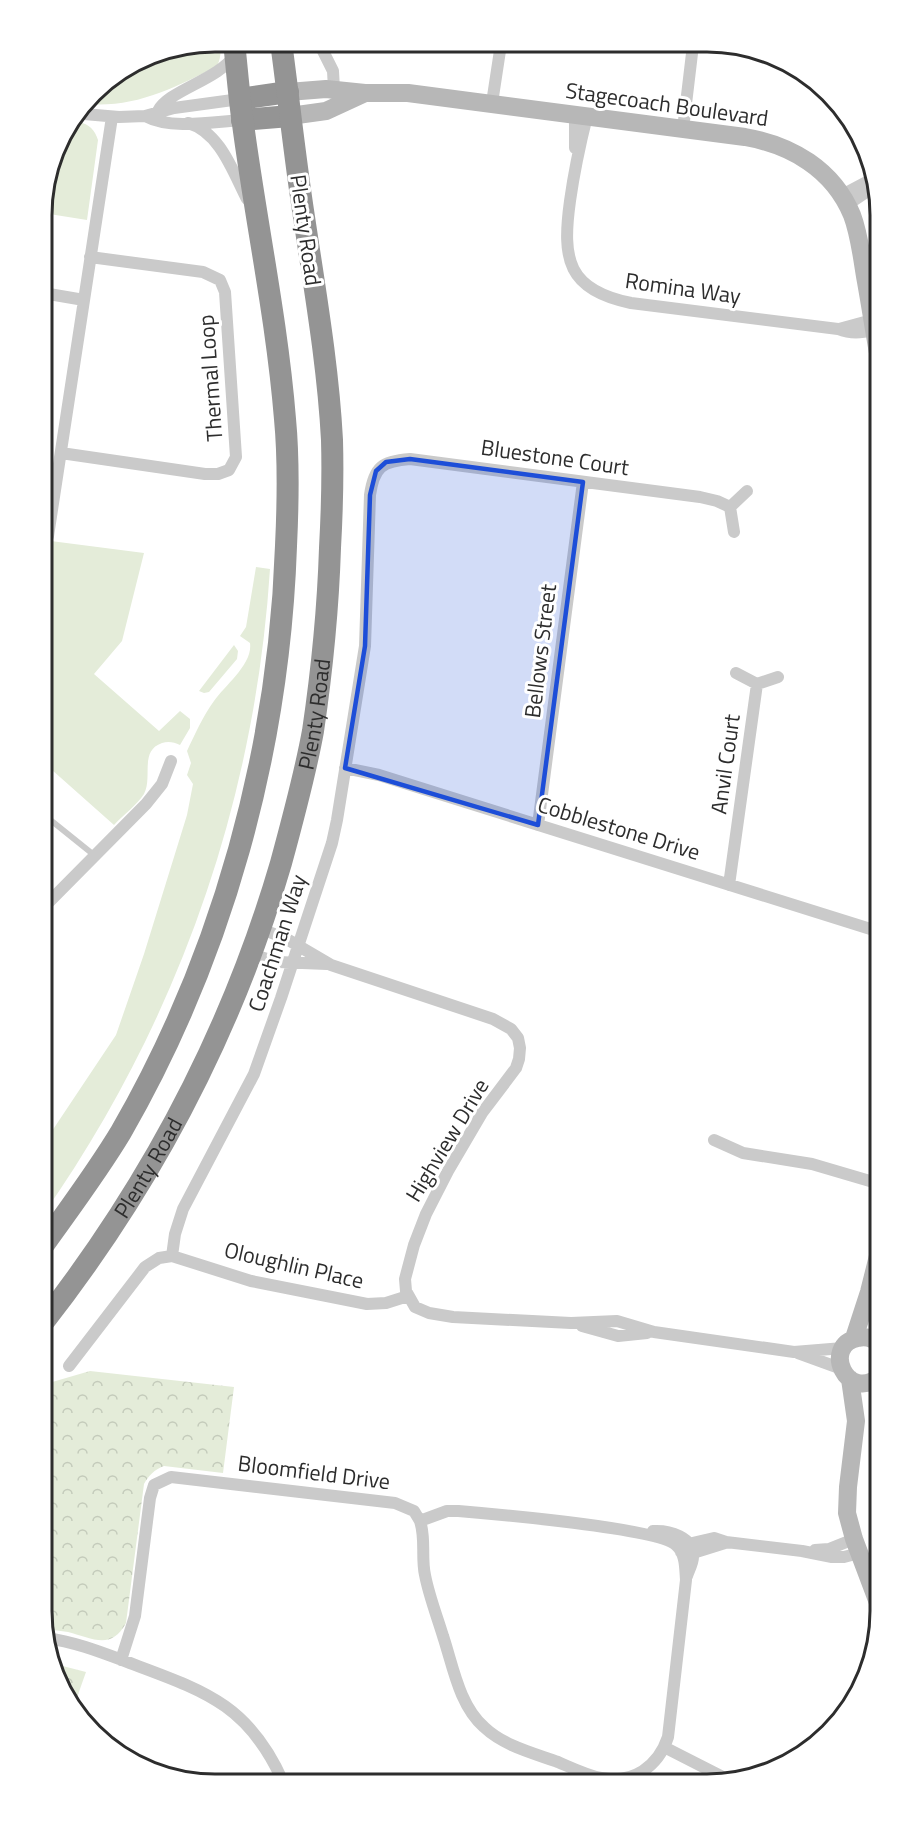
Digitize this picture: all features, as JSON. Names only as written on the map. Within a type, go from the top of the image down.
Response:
[{"type":"highway","name":"Plenty Road","points":[[52,1233],[89,1184],[121,1131],[164,1047],[197,972],[235,866],[267,731],[285,581],[287,496],[285,422],[258,215],[241,109],[235,53]]},
{"type":"highway","name":"Plenty Road","points":[[52,1310],[117,1219],[154,1161],[219,1033],[261,929],[289,833],[312,733],[325,645],[332,519],[332,440],[323,346],[283,53]]},
{"type":"highway","points":[[241,109],[288,92]]},
{"type":"highway","points":[[241,109],[290,116]]},
{"type":"street","points":[[492,103],[500,52]]},
{"type":"street","points":[[683,129],[692,52]]},
{"type":"street","points":[[158,111],[168,99],[223,69],[232,53]]},
{"type":"street","points":[[324,53],[333,71],[336,98]]},
{"type":"street","name":"Stagecoach Boulevard","points":[[288,92],[317,88],[336,98],[365,93],[408,93],[756,139],[780,145],[812,164],[832,183],[844,200],[856,228],[870,308]]},
{"type":"street","name":"Stagecoach Boulevard","points":[[290,116],[326,111],[336,98]]},
{"type":"street","points":[[87,114],[112,117],[145,116],[158,111],[241,109]]},
{"type":"street","points":[[145,116],[162,123],[189,123],[241,109]]},
{"type":"street","name":"Romina Way","points":[[581,115],[566,230],[567,249],[577,274],[597,293],[631,303],[838,330],[870,325]]},
{"type":"street","points":[[53,488],[61,453],[112,117]]},
{"type":"street","points":[[189,123],[204,129],[215,141],[258,215]]},
{"type":"street","points":[[844,200],[866,184]]},
{"type":"street","points":[[844,200],[867,190]]},
{"type":"street","name":"Thermal Loop","points":[[61,453],[205,474],[218,474],[229,470],[236,457],[225,292],[220,280],[203,272],[90,256]]},
{"type":"street","points":[[53,295],[84,300]]},
{"type":"street","name":"Bluestone Court","points":[[376,471],[386,462],[410,459],[700,497],[730,507]]},
{"type":"street","name":"Coachman Way","points":[[172,1256],[175,1234],[183,1209],[254,1074],[332,843],[365,646],[370,495],[376,471]]},
{"type":"street","name":"Bellows Street","points":[[538,825],[583,482]]},
{"type":"street","points":[[734,532],[730,507],[747,491]]},
{"type":"street","points":[[736,673],[757,684],[778,677]]},
{"type":"street","name":"Anvil Court","points":[[729,885],[757,684]]},
{"type":"street","points":[[53,898],[147,804],[162,784],[171,761]]},
{"type":"street","name":"Cobblestone Drive","points":[[345,768],[380,776],[869,929]]},
{"type":"street","name":"Highview Drive","points":[[261,929],[285,938],[331,965],[493,1019],[511,1029],[519,1043],[520,1054],[516,1068],[482,1113],[426,1214],[407,1271],[405,1286],[408,1296]]},
{"type":"street","name":"Highview Drive","points":[[250,954],[278,962],[331,965]]},
{"type":"street","points":[[714,1140],[743,1153],[819,1166],[869,1181]]},
{"type":"street","points":[[69,1366],[145,1267],[159,1258],[172,1256]]},
{"type":"street","name":"Oloughlin Place","points":[[172,1256],[251,1281],[367,1304],[380,1304],[408,1296]]},
{"type":"street","points":[[869,1292],[840,1362],[846,1374],[856,1421],[847,1501],[848,1514],[869,1578]]},
{"type":"street","points":[[408,1296],[421,1310],[439,1315],[571,1323],[618,1336],[654,1332],[794,1352],[846,1374],[861,1383],[869,1380]]},
{"type":"street","points":[[794,1352],[869,1337]]},
{"type":"street","points":[[856,1421],[869,1393]]},
{"type":"street","name":"Bloomfield Drive","points":[[120,1660],[135,1616],[150,1498],[154,1485],[165,1479],[177,1476],[395,1503],[414,1511],[420,1521]]},
{"type":"street","points":[[589,1774],[506,1742],[483,1727],[474,1716],[460,1689],[428,1589],[423,1563],[424,1532],[420,1521],[447,1511],[458,1511],[640,1532],[687,1550],[726,1542],[802,1551],[857,1546]]},
{"type":"street","points":[[637,1774],[656,1761],[668,1737],[686,1580],[684,1558],[687,1550]]},
{"type":"street","points":[[55,1640],[82,1646],[190,1685],[230,1709],[248,1726],[264,1745],[279,1774]]},
{"type":"street","points":[[664,1747],[716,1774]]},
{"type":"lane","points":[[53,821],[94,855]]},
{"type":"highlighted area","points":[[410,459],[583,482],[538,825],[345,768],[365,646],[370,495],[376,471],[386,462]]},
{"type":"green space","points":[[220,53],[217,66],[186,82],[138,100],[96,104],[125,80],[153,65],[184,56]]},
{"type":"green space","points":[[82,123],[91,128],[98,140],[87,220],[53,215],[58,174],[69,144]]},
{"type":"green space","points":[[53,541],[144,553],[122,641],[94,674],[159,731],[180,711],[190,719],[190,728],[180,745],[164,742],[151,752],[144,794],[114,825],[53,771]]},
{"type":"green space","points":[[256,567],[270,569],[261,656],[247,742],[227,826],[201,908],[170,989],[132,1067],[90,1143],[52,1200],[52,1130],[116,1035],[187,815],[193,784],[187,775],[191,763],[187,751],[210,707],[247,659],[250,643],[240,636],[246,627]]},
{"type":"green space","points":[[234,645],[238,651],[237,659],[209,692],[199,691]]},
{"type":"green space","points":[[90,1371],[234,1387],[223,1473],[164,1466],[152,1473],[144,1484],[126,1623],[120,1632],[107,1640],[54,1630],[52,1382]]},
{"type":"green space","points":[[62,1666],[86,1672],[77,1697]]}]
